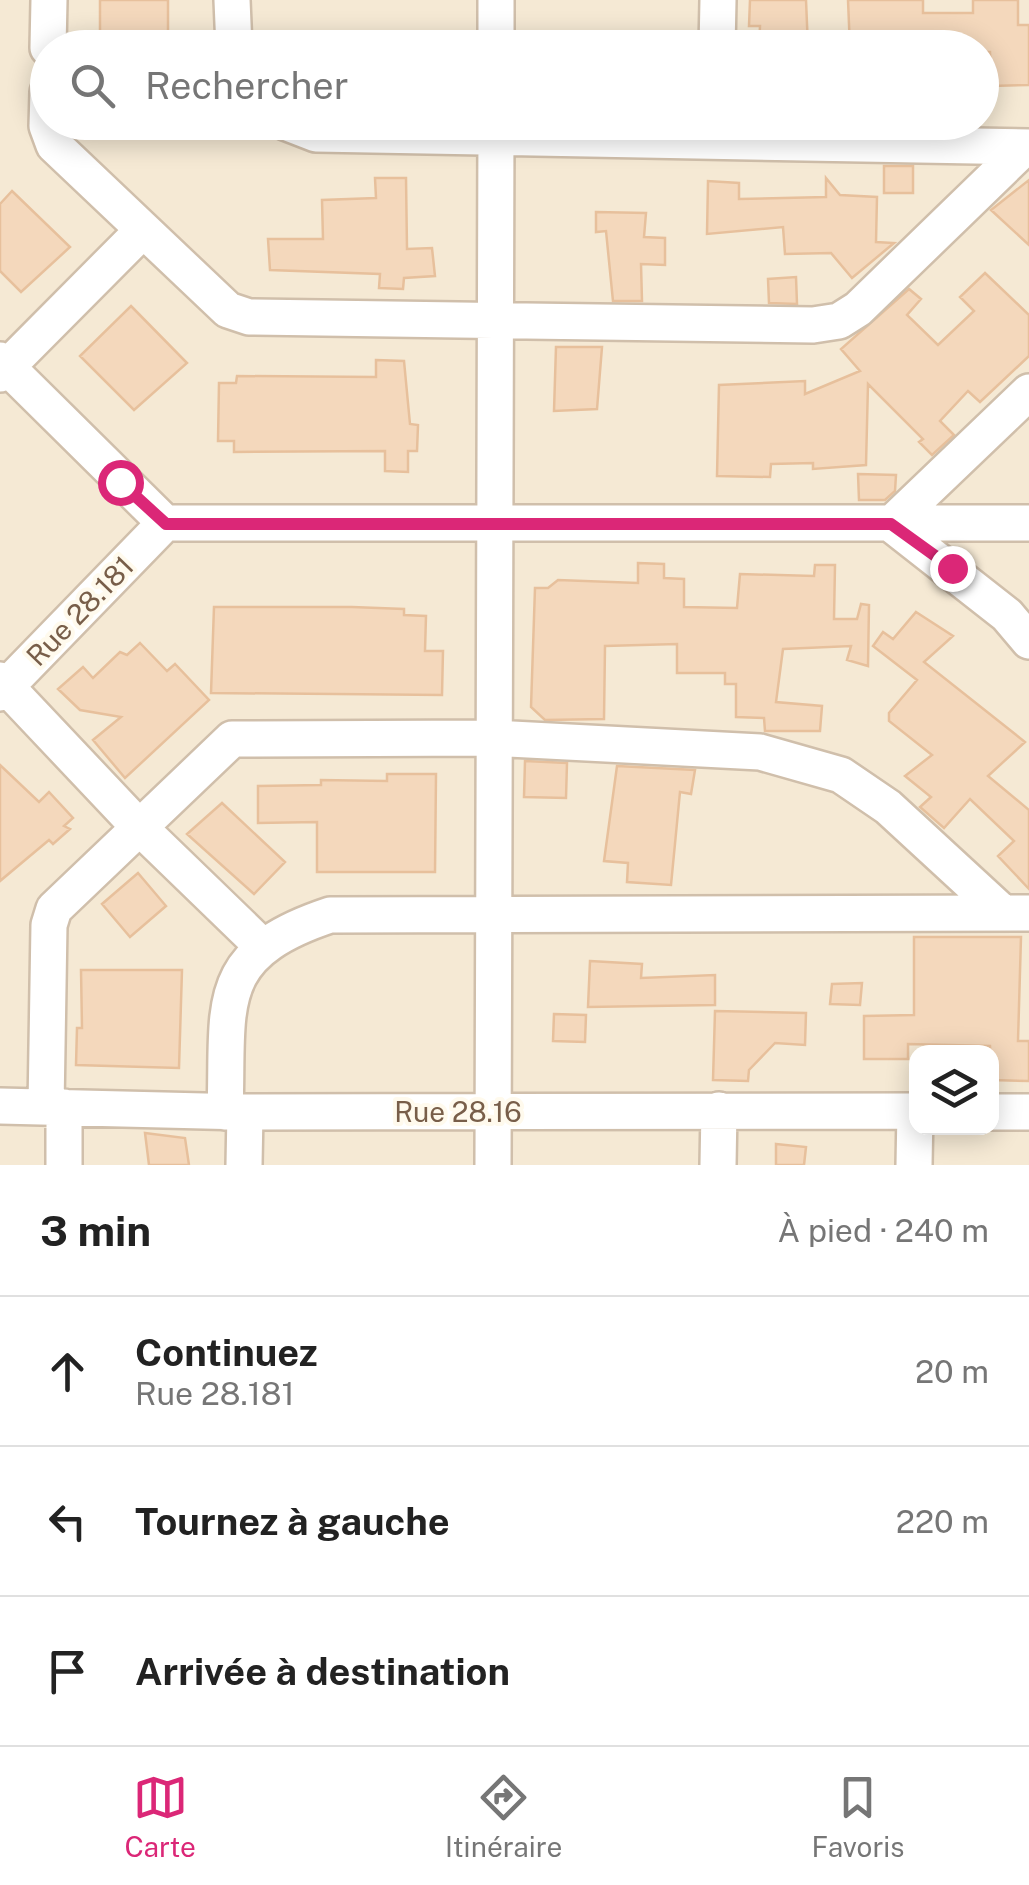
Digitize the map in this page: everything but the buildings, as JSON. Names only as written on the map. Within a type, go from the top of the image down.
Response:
[{"type":"street","points":[[48,30],[49,0]]},
{"type":"street","points":[[232,0],[233,30]]},
{"type":"street","points":[[496,0],[496,30]]},
{"type":"street","points":[[717,30],[718,0]]},
{"type":"street","points":[[52,140],[142,231],[238,315],[813,325],[839,321],[858,309],[1027,147]]},
{"type":"street","points":[[493,1165],[496,140]]},
{"type":"street","points":[[882,140],[1027,147]]},
{"type":"street","points":[[142,231],[2,367],[166,524],[1029,523]]},
{"type":"street","points":[[891,524],[1029,392]]},
{"type":"street","name":"Rue 28.181","points":[[2,686],[166,524]]},
{"type":"street","points":[[891,524],[1007,615],[1029,641]]},
{"type":"street","points":[[2,686],[264,948]]},
{"type":"street","points":[[64,1165],[55,1107],[49,925],[62,898],[232,738],[492,738],[760,752],[842,775],[888,807],[1016,913]]},
{"type":"street","points":[[244,1165],[235,1112],[229,997],[236,974],[264,948],[303,924],[330,915],[1016,913]]},
{"type":"street","name":"Rue 28.16","points":[[0,1106],[235,1112],[909,1111]]},
{"type":"street","points":[[718,1110],[718,1165]]},
{"type":"street","points":[[999,1112],[1029,1112]]},
{"type":"street","points":[[914,1165],[915,1135]]},
{"type":"shaded area","points":[[0,0],[1029,0],[1029,1165],[0,1165]]},
{"type":"route","points":[[120,482],[166,524],[891,524],[952,568]]}]
